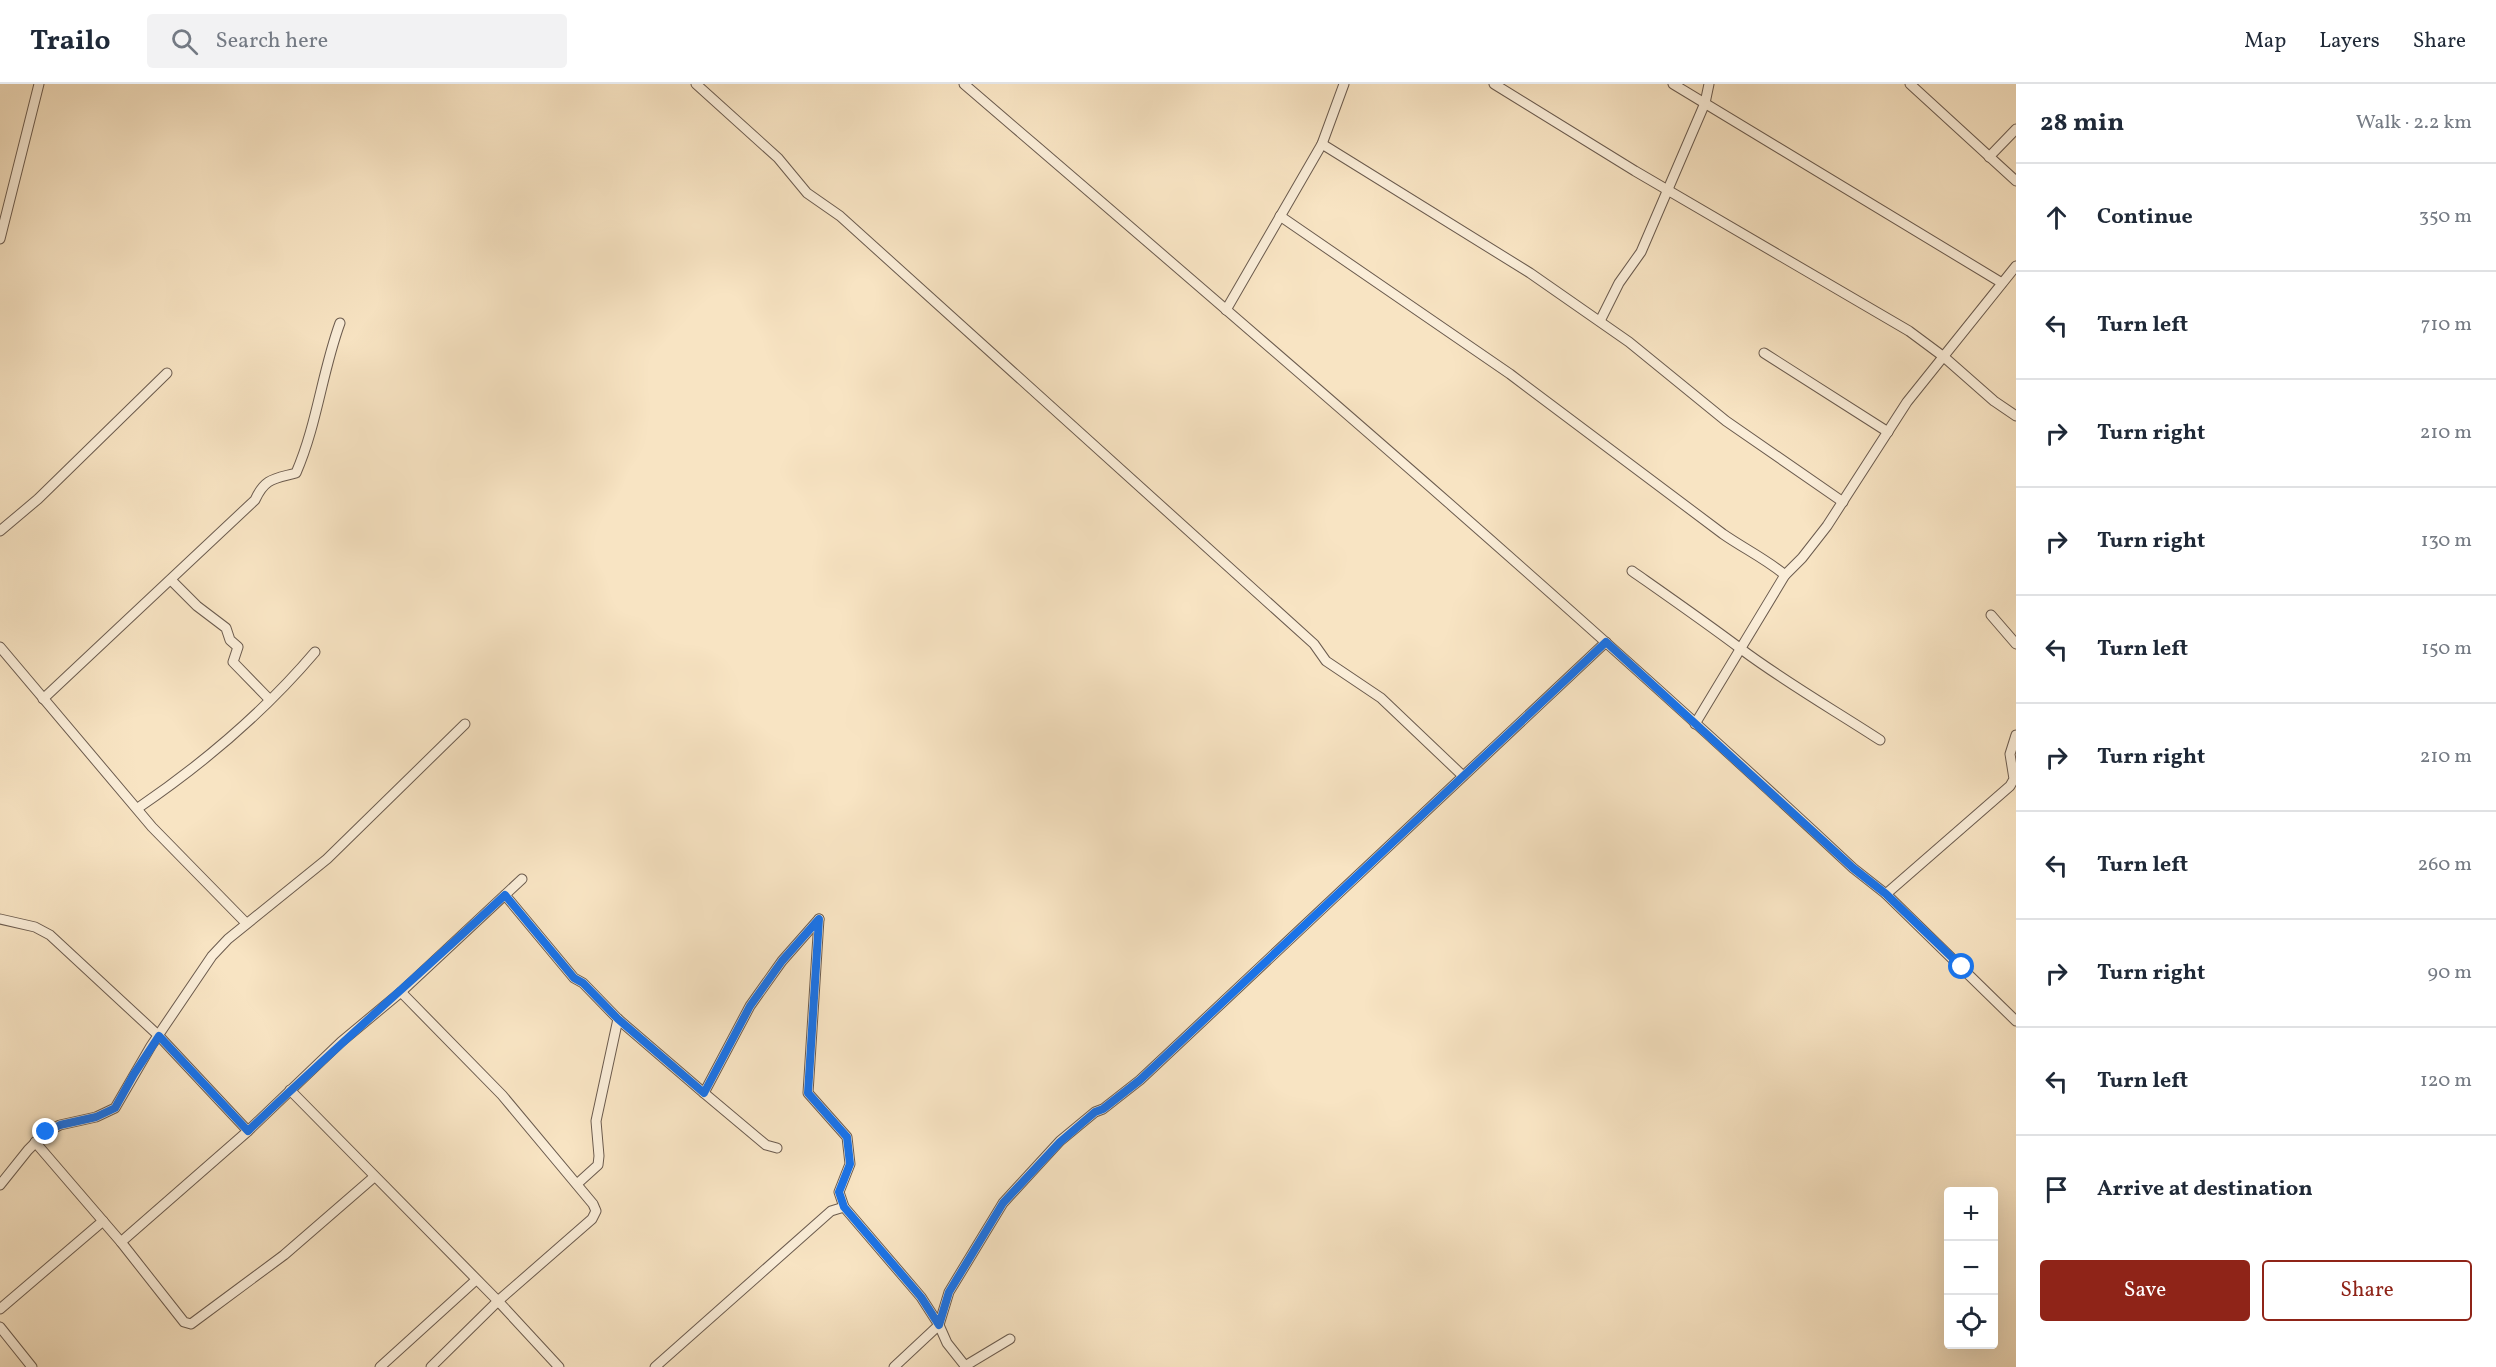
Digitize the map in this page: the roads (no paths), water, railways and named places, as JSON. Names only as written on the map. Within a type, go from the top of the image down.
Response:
[{"type":"street","points":[[0,239],[39,84]]},
{"type":"street","points":[[696,84],[778,158],[807,193],[840,216],[1314,644],[1326,661],[1381,698],[1463,777]]},
{"type":"street","points":[[964,84],[1606,642],[1853,868],[1886,894],[2016,1021]]},
{"type":"street","points":[[1226,310],[1322,144],[1344,84]]},
{"type":"street","points":[[1494,84],[1909,332],[1944,357],[1994,401],[2016,416]]},
{"type":"street","points":[[1673,84],[2002,283]]},
{"type":"street","points":[[1600,321],[1619,283],[1641,252],[1705,103],[1709,84]]},
{"type":"street","points":[[1910,84],[2016,181]]},
{"type":"street","points":[[1989,157],[2016,129]]},
{"type":"street","points":[[1322,144],[1530,273],[1600,321],[1726,421],[1843,502]]},
{"type":"street","points":[[1280,216],[1510,375],[1723,534],[1752,554],[1771,562],[1785,574]]},
{"type":"street","points":[[1695,724],[1785,574],[1802,558],[1843,502],[1907,402],[2016,266]]},
{"type":"street","points":[[43,699],[255,500],[262,486],[275,478],[296,472],[305,452],[328,356],[340,323]]},
{"type":"street","points":[[1764,353],[1888,432]]},
{"type":"street","points":[[0,531],[38,499],[167,373]]},
{"type":"street","points":[[1632,572],[1719,631],[1741,649],[1880,740]]},
{"type":"street","points":[[171,580],[197,606],[226,628],[230,640],[238,647],[233,662],[269,699]]},
{"type":"street","points":[[1990,615],[2016,644]]},
{"type":"street","points":[[894,1367],[939,1325],[949,1292],[1003,1203],[1028,1174],[1095,1112],[1103,1109],[1140,1080],[1606,642]]},
{"type":"street","points":[[0,647],[152,827],[246,923]]},
{"type":"street","points":[[138,808],[235,735],[315,652]]},
{"type":"street","points":[[0,1185],[35,1142],[60,1125],[96,1117],[115,1108],[134,1074],[212,956],[246,923],[327,859],[465,724]]},
{"type":"street","points":[[1886,894],[2010,786],[2014,779],[2010,754],[2016,735]]},
{"type":"street","points":[[121,1242],[248,1131],[341,1042],[401,992],[522,879]]},
{"type":"street","points":[[505,895],[570,974],[583,983],[618,1019],[766,1145],[777,1148]]},
{"type":"street","points":[[0,919],[35,927],[50,935],[159,1036],[248,1131]]},
{"type":"street","points":[[704,1093],[750,1006],[782,961],[819,919],[808,1093],[847,1137],[850,1164],[839,1192],[844,1207],[921,1297],[939,1325],[946,1343],[966,1366],[1010,1340]]},
{"type":"street","points":[[401,992],[502,1095],[577,1184],[596,1211],[592,1219],[498,1301],[431,1367]]},
{"type":"street","points":[[577,1184],[598,1166],[596,1120],[618,1019]]},
{"type":"street","points":[[290,1090],[498,1301],[559,1367]]},
{"type":"street","points":[[35,1142],[104,1221],[184,1322],[191,1324],[284,1255],[374,1177]]},
{"type":"street","points":[[655,1367],[831,1211],[844,1207]]},
{"type":"street","points":[[0,1309],[104,1221]]},
{"type":"street","points":[[380,1367],[476,1280]]},
{"type":"street","points":[[0,1327],[32,1367]]}]
